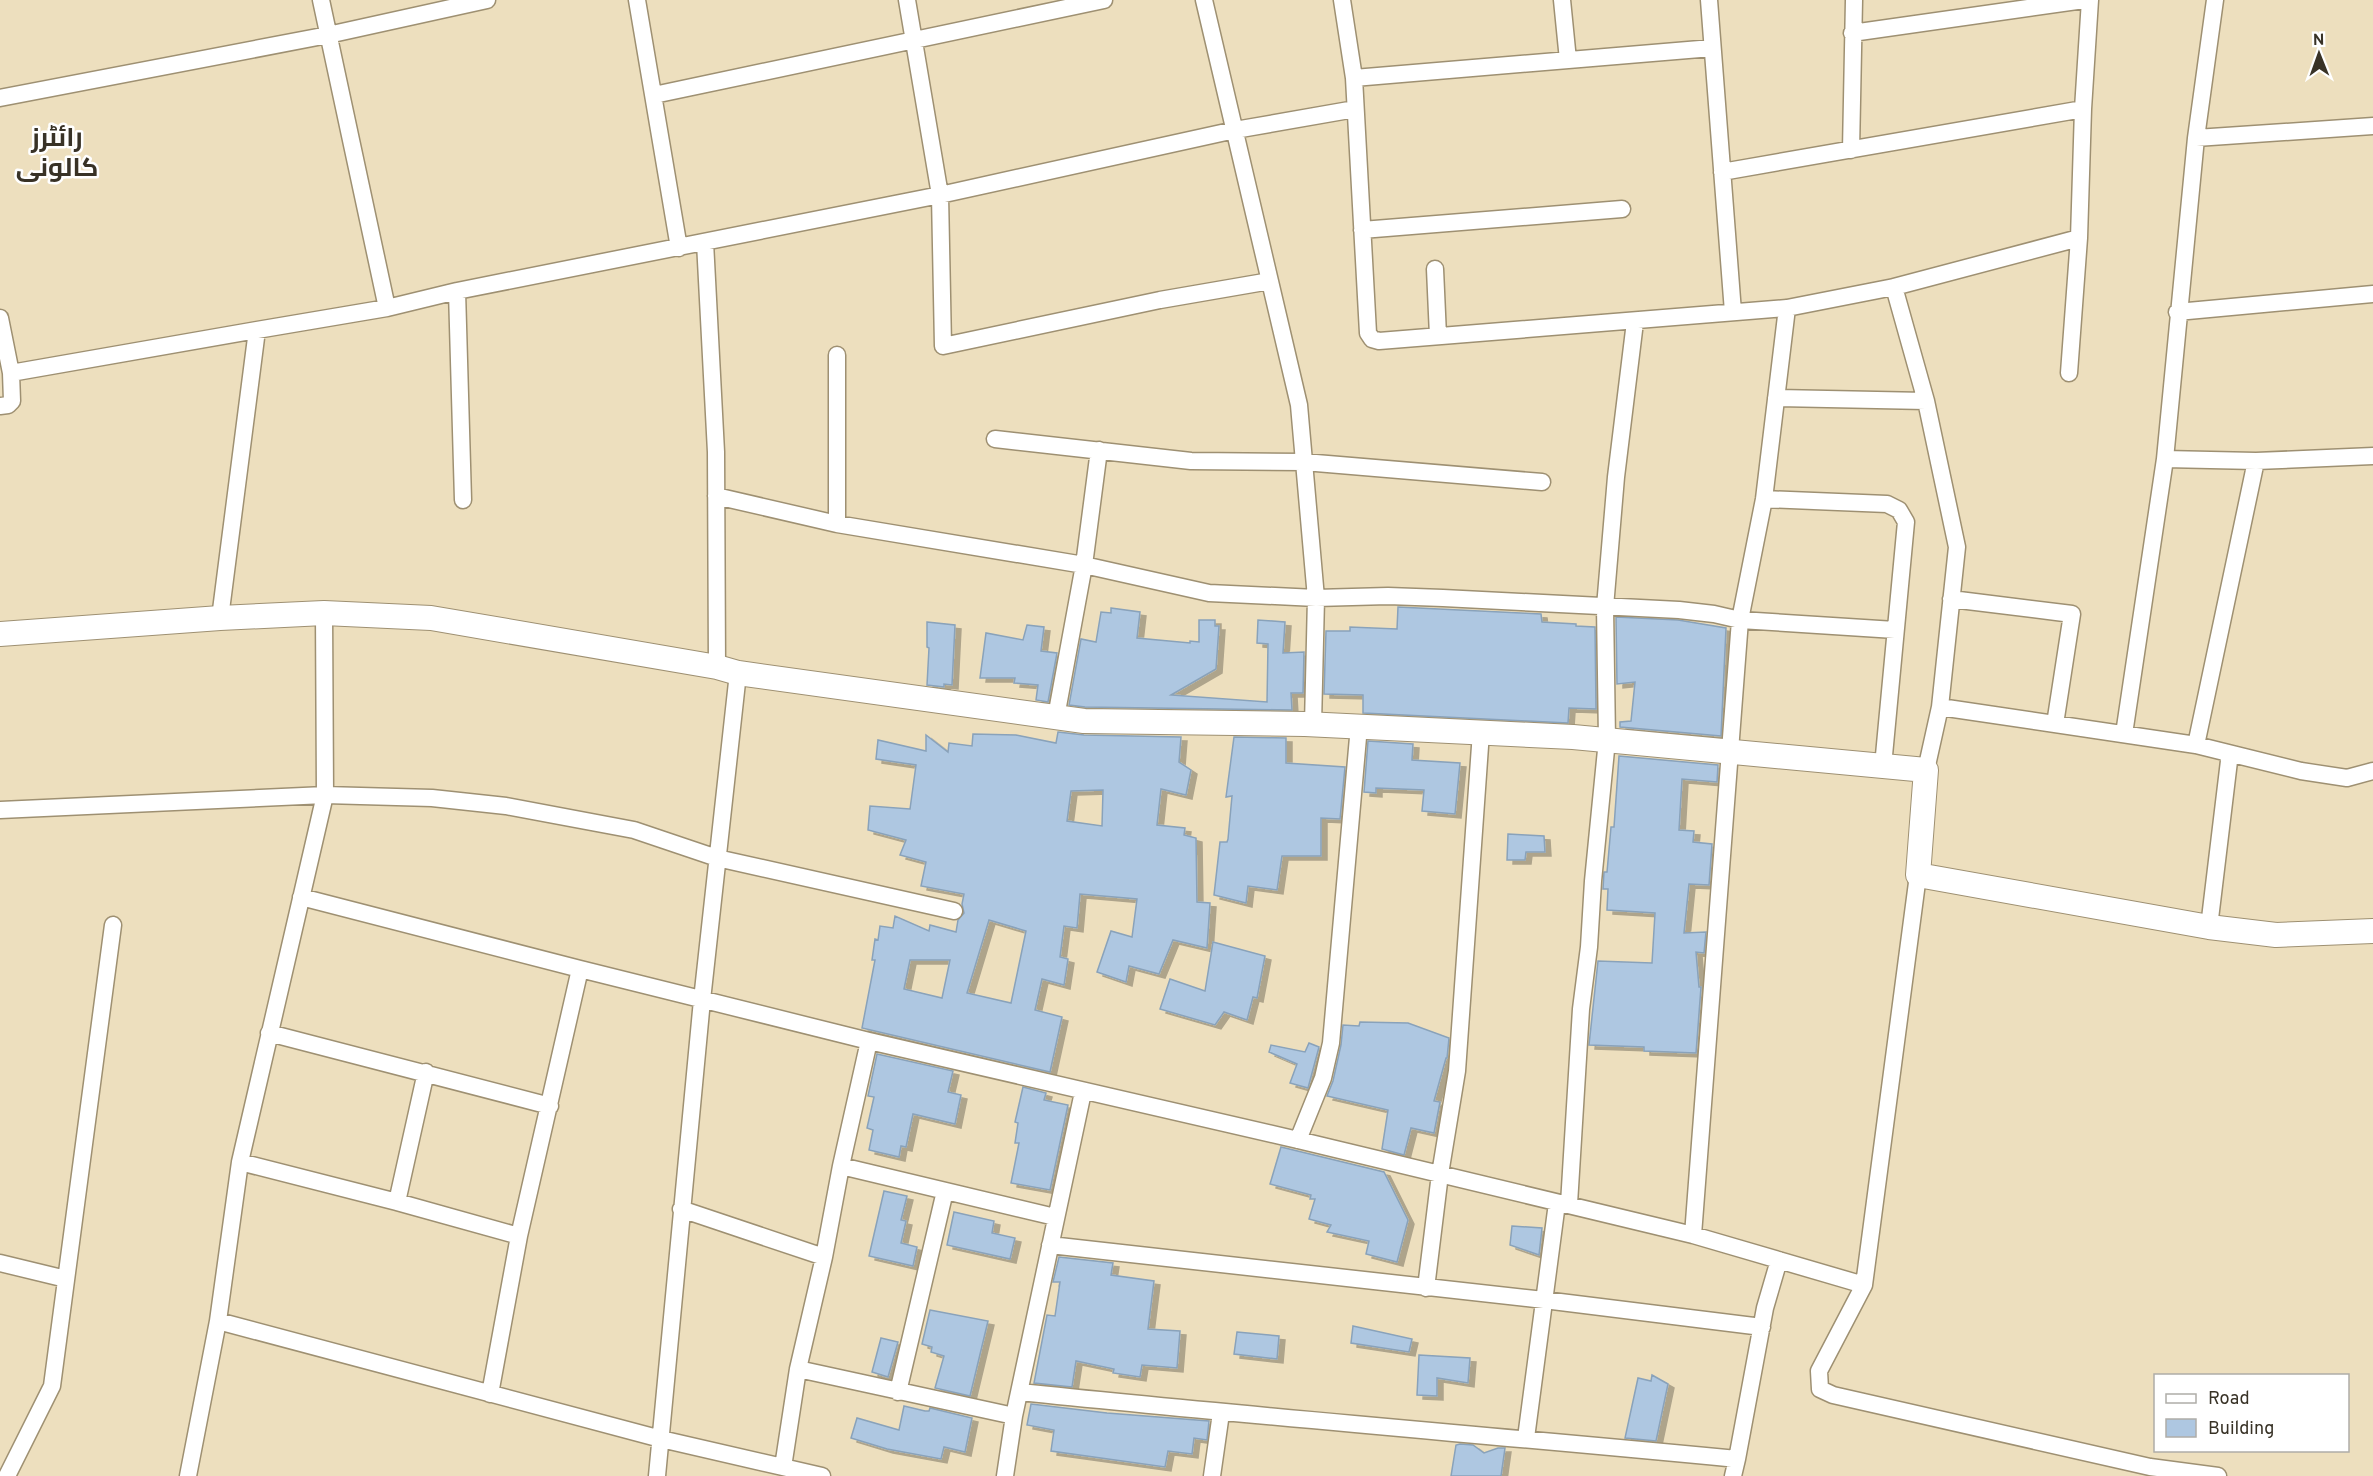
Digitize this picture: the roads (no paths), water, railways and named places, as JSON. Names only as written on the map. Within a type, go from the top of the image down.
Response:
[{"type":"street","points":[[321,0],[387,308]]},
{"type":"street","points":[[0,98],[328,35],[487,0]]},
{"type":"street","points":[[637,0],[679,248]]},
{"type":"street","points":[[907,0],[940,195],[943,346],[1160,300],[1270,280]]},
{"type":"street","points":[[654,95],[1104,0]]},
{"type":"street","points":[[1204,0],[1299,405],[1316,598],[1313,724]]},
{"type":"street","points":[[1342,0],[1354,78],[1368,333],[1372,339],[1379,341],[1635,322],[1787,308],[1894,287],[2079,238]]},
{"type":"street","points":[[1562,0],[1568,60]]},
{"type":"street","points":[[1709,0],[1733,312]]},
{"type":"street","points":[[1851,150],[1854,0]]},
{"type":"street","points":[[1852,33],[2084,0]]},
{"type":"street","points":[[2069,373],[2079,238],[2083,109],[2090,0]]},
{"type":"street","points":[[2124,734],[2164,459],[2196,138],[2215,0]]},
{"type":"street","points":[[1354,78],[1712,48]]},
{"type":"street","points":[[10,373],[387,308],[457,291],[940,195],[1234,130],[1355,109]]},
{"type":"street","points":[[1722,172],[2083,109]]},
{"type":"street","points":[[2196,138],[2373,126]]},
{"type":"street","points":[[1362,230],[1622,209]]},
{"type":"street","points":[[657,1476],[681,1209],[717,858],[728,670],[716,496],[716,452],[705,242]]},
{"type":"street","points":[[1435,269],[1438,336]]},
{"type":"street","points":[[1894,287],[1926,401],[1957,548],[1940,707],[1926,770],[1918,875],[1864,1285],[1819,1371],[1820,1389],[1833,1395],[2150,1471],[2218,1476]]},
{"type":"street","points":[[457,291],[464,500]]},
{"type":"street","points":[[2177,312],[2373,294]]},
{"type":"street","points":[[1693,1235],[1740,620],[1764,499],[1787,308]]},
{"type":"street","points":[[0,318],[10,373],[12,401],[8,405],[0,405]]},
{"type":"street","points":[[1526,1438],[1544,1300],[1563,1204],[1589,947],[1607,740],[1605,607],[1616,477],[1635,322]]},
{"type":"street","points":[[220,618],[257,330]]},
{"type":"street","points":[[837,355],[837,524]]},
{"type":"street","points":[[1776,398],[1926,401]]},
{"type":"street","points":[[995,439],[1191,461],[1304,462],[1542,482]]},
{"type":"street","points":[[1056,717],[1084,566],[1099,450]]},
{"type":"street","points":[[2164,459],[2256,461],[2373,456]]},
{"type":"street","points":[[2196,745],[2256,461]]},
{"type":"street","points":[[716,496],[837,524],[1084,566],[1209,593],[1316,598],[1388,596],[1679,610],[1740,620],[1895,630]]},
{"type":"street","points":[[1764,499],[1887,504],[1899,510],[1906,522],[1882,766]]},
{"type":"street","points":[[1951,599],[2072,614],[2055,724]]},
{"type":"street","points":[[188,1476],[218,1321],[240,1162],[325,795],[324,614]]},
{"type":"street","points":[[0,634],[220,618],[324,614],[432,618],[728,670],[1084,721],[1313,724],[1481,732],[1607,740],[1926,770]]},
{"type":"street","points":[[1940,707],[2196,745],[2301,771],[2347,778],[2373,771]]},
{"type":"street","points":[[1298,1140],[1323,1078],[1331,1043],[1359,726]]},
{"type":"street","points":[[1426,1288],[1440,1174],[1457,1071],[1481,732]]},
{"type":"street","points":[[2209,927],[2228,754]]},
{"type":"street","points":[[0,810],[325,795],[432,798],[506,806],[634,830],[717,858],[954,910]]},
{"type":"street","points":[[1918,875],[2209,927],[2276,935],[2373,931]]},
{"type":"street","points":[[301,897],[869,1041],[1298,1140],[1693,1235],[1864,1285]]},
{"type":"street","points":[[8,1476],[52,1386],[113,925]]},
{"type":"street","points":[[490,1394],[519,1236],[580,969]]},
{"type":"street","points":[[269,1033],[550,1106]]},
{"type":"street","points":[[783,1467],[798,1369],[869,1041]]},
{"type":"street","points":[[397,1202],[426,1072]]},
{"type":"street","points":[[1005,1476],[1014,1416],[1083,1092]]},
{"type":"street","points":[[240,1162],[519,1236]]},
{"type":"street","points":[[841,1166],[1055,1216]]},
{"type":"street","points":[[898,1392],[945,1191]]},
{"type":"street","points":[[681,1209],[824,1257]]},
{"type":"street","points":[[1050,1245],[1544,1300],[1762,1327]]},
{"type":"street","points":[[1733,1476],[1765,1308],[1779,1260]]},
{"type":"street","points":[[0,1263],[66,1278]]},
{"type":"street","points":[[218,1321],[662,1439],[822,1476]]},
{"type":"street","points":[[798,1369],[1014,1416]]},
{"type":"street","points":[[1020,1392],[1221,1413],[1526,1438],[1737,1459]]},
{"type":"street","points":[[1212,1476],[1221,1413]]},
{"type":"district","name":"رائٹرز کالونی","points":[[57,154]]}]
